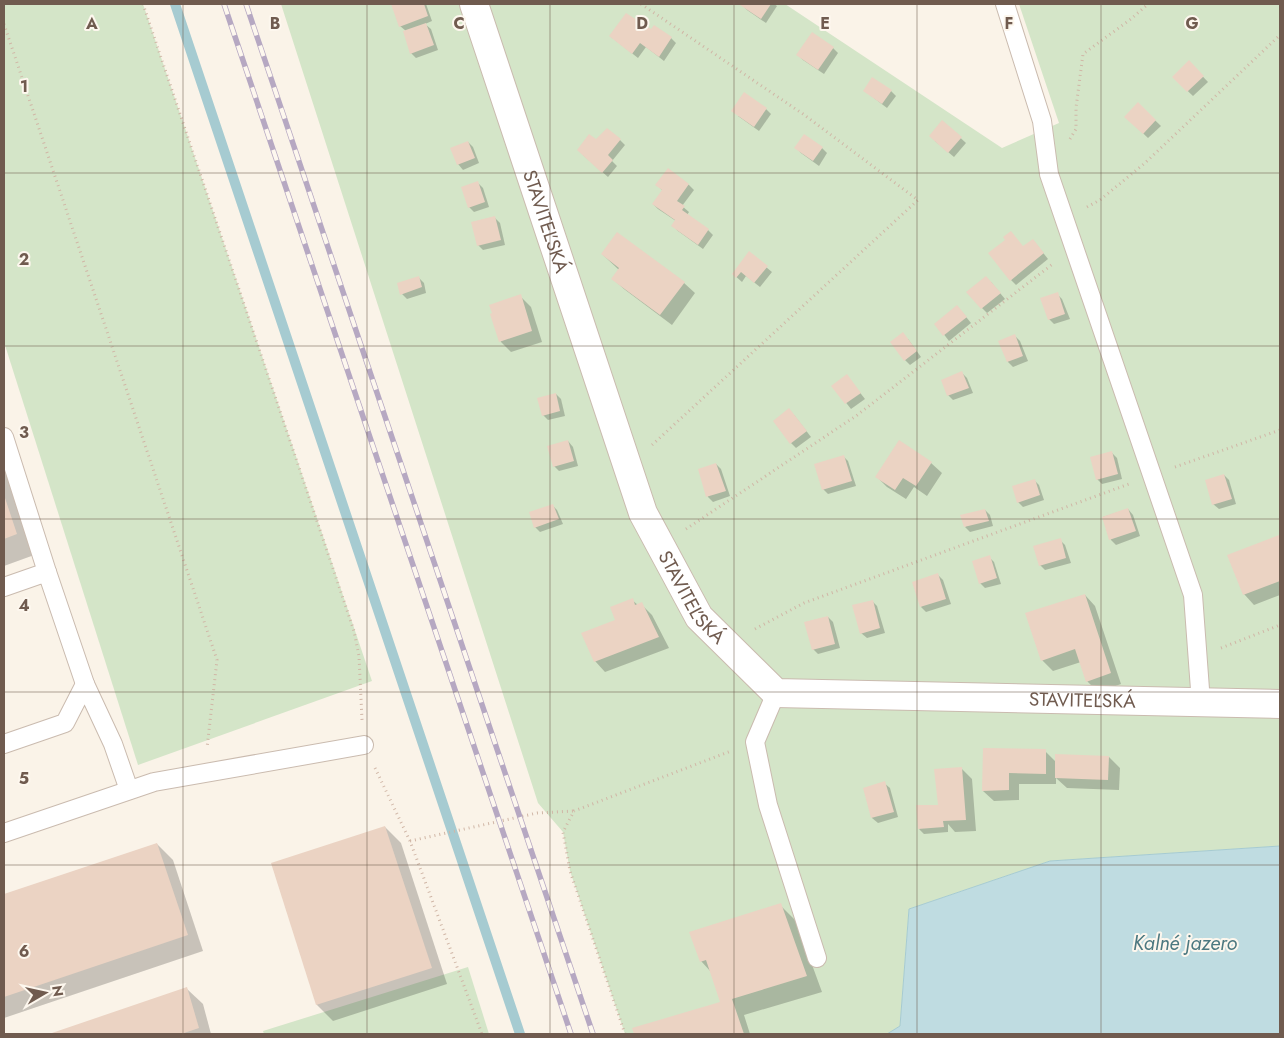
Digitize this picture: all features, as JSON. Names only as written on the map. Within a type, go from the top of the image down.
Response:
[{"type":"street","name":"STAVITEĽSKÁ","points":[[474,4],[643,513],[700,617],[776,693],[1280,704]]},
{"type":"lane","points":[[1005,4],[1042,121],[1049,174],[1193,595],[1201,703]]},
{"type":"lane","points":[[4,437],[85,684],[113,744],[128,790]]},
{"type":"lane","points":[[4,587],[47,572]]},
{"type":"lane","points":[[4,744],[65,723],[85,684]]},
{"type":"lane","points":[[776,693],[755,742],[768,805],[817,958]]},
{"type":"lane","points":[[4,833],[154,782],[364,745]]},
{"type":"path","points":[[143,4],[354,631],[359,656],[364,745],[410,841],[482,1034]]},
{"type":"path","points":[[641,4],[803,114],[918,200],[672,427]]},
{"type":"path","points":[[1076,129],[1076,108],[1083,54],[1131,19],[1148,4]]},
{"type":"path","points":[[4,24],[217,660],[205,773]]},
{"type":"path","points":[[1100,200],[1145,163],[1280,35]]},
{"type":"path","points":[[661,546],[856,416],[1074,247]]},
{"type":"path","points":[[1190,461],[1280,430]]},
{"type":"path","points":[[726,644],[804,603],[1152,476]]},
{"type":"path","points":[[1197,657],[1280,625]]},
{"type":"path","points":[[410,841],[537,814],[574,811],[755,742]]},
{"type":"path","points":[[574,811],[563,832],[570,871],[625,1034]]},
{"type":"green space","points":[[4,4],[143,4],[372,681],[138,765],[4,342]]},
{"type":"green space","points":[[281,4],[785,4],[1002,148],[1059,123],[1019,4],[1280,4],[1280,846],[1050,861],[909,909],[900,1026],[887,1034],[625,1034],[570,871],[563,832],[538,803]]},
{"type":"green space","points":[[468,967],[489,1034],[264,1034],[263,1031]]},
{"type":"water","name":"Kalné jazero","points":[[1280,846],[1280,1034],[887,1034],[900,1026],[909,909],[1050,861]]},
{"type":"building","points":[[391,4],[424,4],[428,16],[399,27]]},
{"type":"building","points":[[741,4],[771,4],[761,19]]},
{"type":"building","points":[[626,13],[651,29],[654,25],[672,37],[659,57],[640,43],[632,54],[609,36]]},
{"type":"building","points":[[426,23],[434,45],[410,54],[403,31]]},
{"type":"building","points":[[812,32],[834,47],[818,70],[796,55]]},
{"type":"building","points":[[1189,60],[1204,76],[1187,92],[1172,77]]},
{"type":"building","points":[[872,77],[892,90],[882,104],[863,91]]},
{"type":"building","points":[[744,92],[767,108],[754,127],[731,111]]},
{"type":"building","points":[[1138,102],[1156,120],[1143,134],[1124,117]]},
{"type":"building","points":[[942,120],[962,137],[948,153],[929,136]]},
{"type":"building","points":[[607,128],[621,139],[608,155],[613,160],[602,173],[577,150],[589,134],[596,139]]},
{"type":"building","points":[[804,134],[823,147],[813,161],[794,148]]},
{"type":"building","points":[[468,141],[475,158],[457,165],[450,148]]},
{"type":"building","points":[[668,168],[689,184],[677,201],[685,206],[682,210],[709,229],[698,245],[671,226],[675,220],[652,204],[662,190],[655,185]]},
{"type":"building","points":[[478,181],[485,202],[468,208],[461,187]]},
{"type":"building","points":[[495,216],[501,240],[477,246],[471,222]]},
{"type":"building","points":[[1011,231],[1023,246],[1033,239],[1044,253],[1010,281],[988,253],[1005,240],[1003,237]]},
{"type":"building","points":[[617,232],[685,282],[660,315],[611,279],[619,268],[601,254]]},
{"type":"building","points":[[749,251],[768,266],[754,283],[741,272],[736,278],[732,274]]},
{"type":"building","points":[[419,276],[422,287],[400,295],[397,283]]},
{"type":"building","points":[[986,276],[1001,293],[981,309],[966,292]]},
{"type":"building","points":[[1058,292],[1065,314],[1048,320],[1040,298]]},
{"type":"building","points":[[521,294],[532,331],[499,342],[489,305]]},
{"type":"building","points":[[957,305],[967,317],[943,336],[934,324]]},
{"type":"building","points":[[903,332],[917,351],[904,361],[890,342]]},
{"type":"building","points":[[1015,334],[1023,356],[1007,362],[998,341]]},
{"type":"building","points":[[962,371],[969,388],[947,396],[941,380]]},
{"type":"building","points":[[847,374],[861,393],[845,404],[831,386]]},
{"type":"building","points":[[556,393],[560,411],[542,416],[537,398]]},
{"type":"building","points":[[789,408],[807,431],[790,444],[773,421]]},
{"type":"building","points":[[568,440],[574,461],[553,467],[547,446]]},
{"type":"building","points":[[899,440],[932,462],[916,486],[903,478],[895,490],[875,477]]},
{"type":"building","points":[[1112,451],[1118,474],[1096,480],[1090,457]]},
{"type":"building","points":[[844,455],[852,481],[822,490],[814,464]]},
{"type":"building","points":[[716,463],[726,491],[706,497],[698,469]]},
{"type":"building","points":[[1224,474],[1232,499],[1212,505],[1205,480]]},
{"type":"building","points":[[1035,479],[1040,495],[1017,503],[1012,486]]},
{"type":"building","points":[[4,495],[17,534],[4,539]]},
{"type":"building","points":[[553,504],[559,519],[534,528],[529,512]]},
{"type":"building","points":[[1128,508],[1136,531],[1109,540],[1102,517]]},
{"type":"building","points":[[985,509],[989,521],[964,527],[960,515]]},
{"type":"building","points":[[1279,535],[1280,581],[1243,595],[1227,555]]},
{"type":"building","points":[[1061,538],[1066,558],[1039,566],[1033,546]]},
{"type":"building","points":[[990,555],[997,578],[979,584],[972,561]]},
{"type":"building","points":[[938,573],[946,599],[920,607],[912,582]]},
{"type":"building","points":[[1085,594],[1111,673],[1086,682],[1075,649],[1041,661],[1025,613]]},
{"type":"building","points":[[633,598],[635,605],[642,602],[659,637],[594,662],[581,633],[615,620],[610,607]]},
{"type":"building","points":[[873,600],[880,628],[860,634],[852,605]]},
{"type":"building","points":[[828,616],[835,644],[812,650],[804,622]]},
{"type":"building","points":[[983,748],[1046,749],[1046,774],[1009,773],[1009,790],[982,791]]},
{"type":"building","points":[[1055,754],[1109,756],[1108,780],[1055,778]]},
{"type":"building","points":[[962,767],[966,820],[943,821],[944,827],[918,829],[916,805],[938,805],[934,769]]},
{"type":"building","points":[[885,781],[894,812],[871,818],[863,788]]},
{"type":"building","points":[[385,826],[432,968],[316,1005],[271,863]]},
{"type":"building","points":[[157,843],[188,935],[4,997],[4,894]]},
{"type":"building","points":[[781,903],[807,976],[732,999],[744,1034],[634,1034],[632,1028],[720,1002],[706,960],[700,962],[689,932]]},
{"type":"building","points":[[187,987],[199,1028],[181,1034],[49,1034]]},
{"type":"waterway","points":[[175,4],[520,1034]]},
{"type":"railway","points":[[224,4],[571,1034]]},
{"type":"railway","points":[[246,4],[593,1034]]}]
